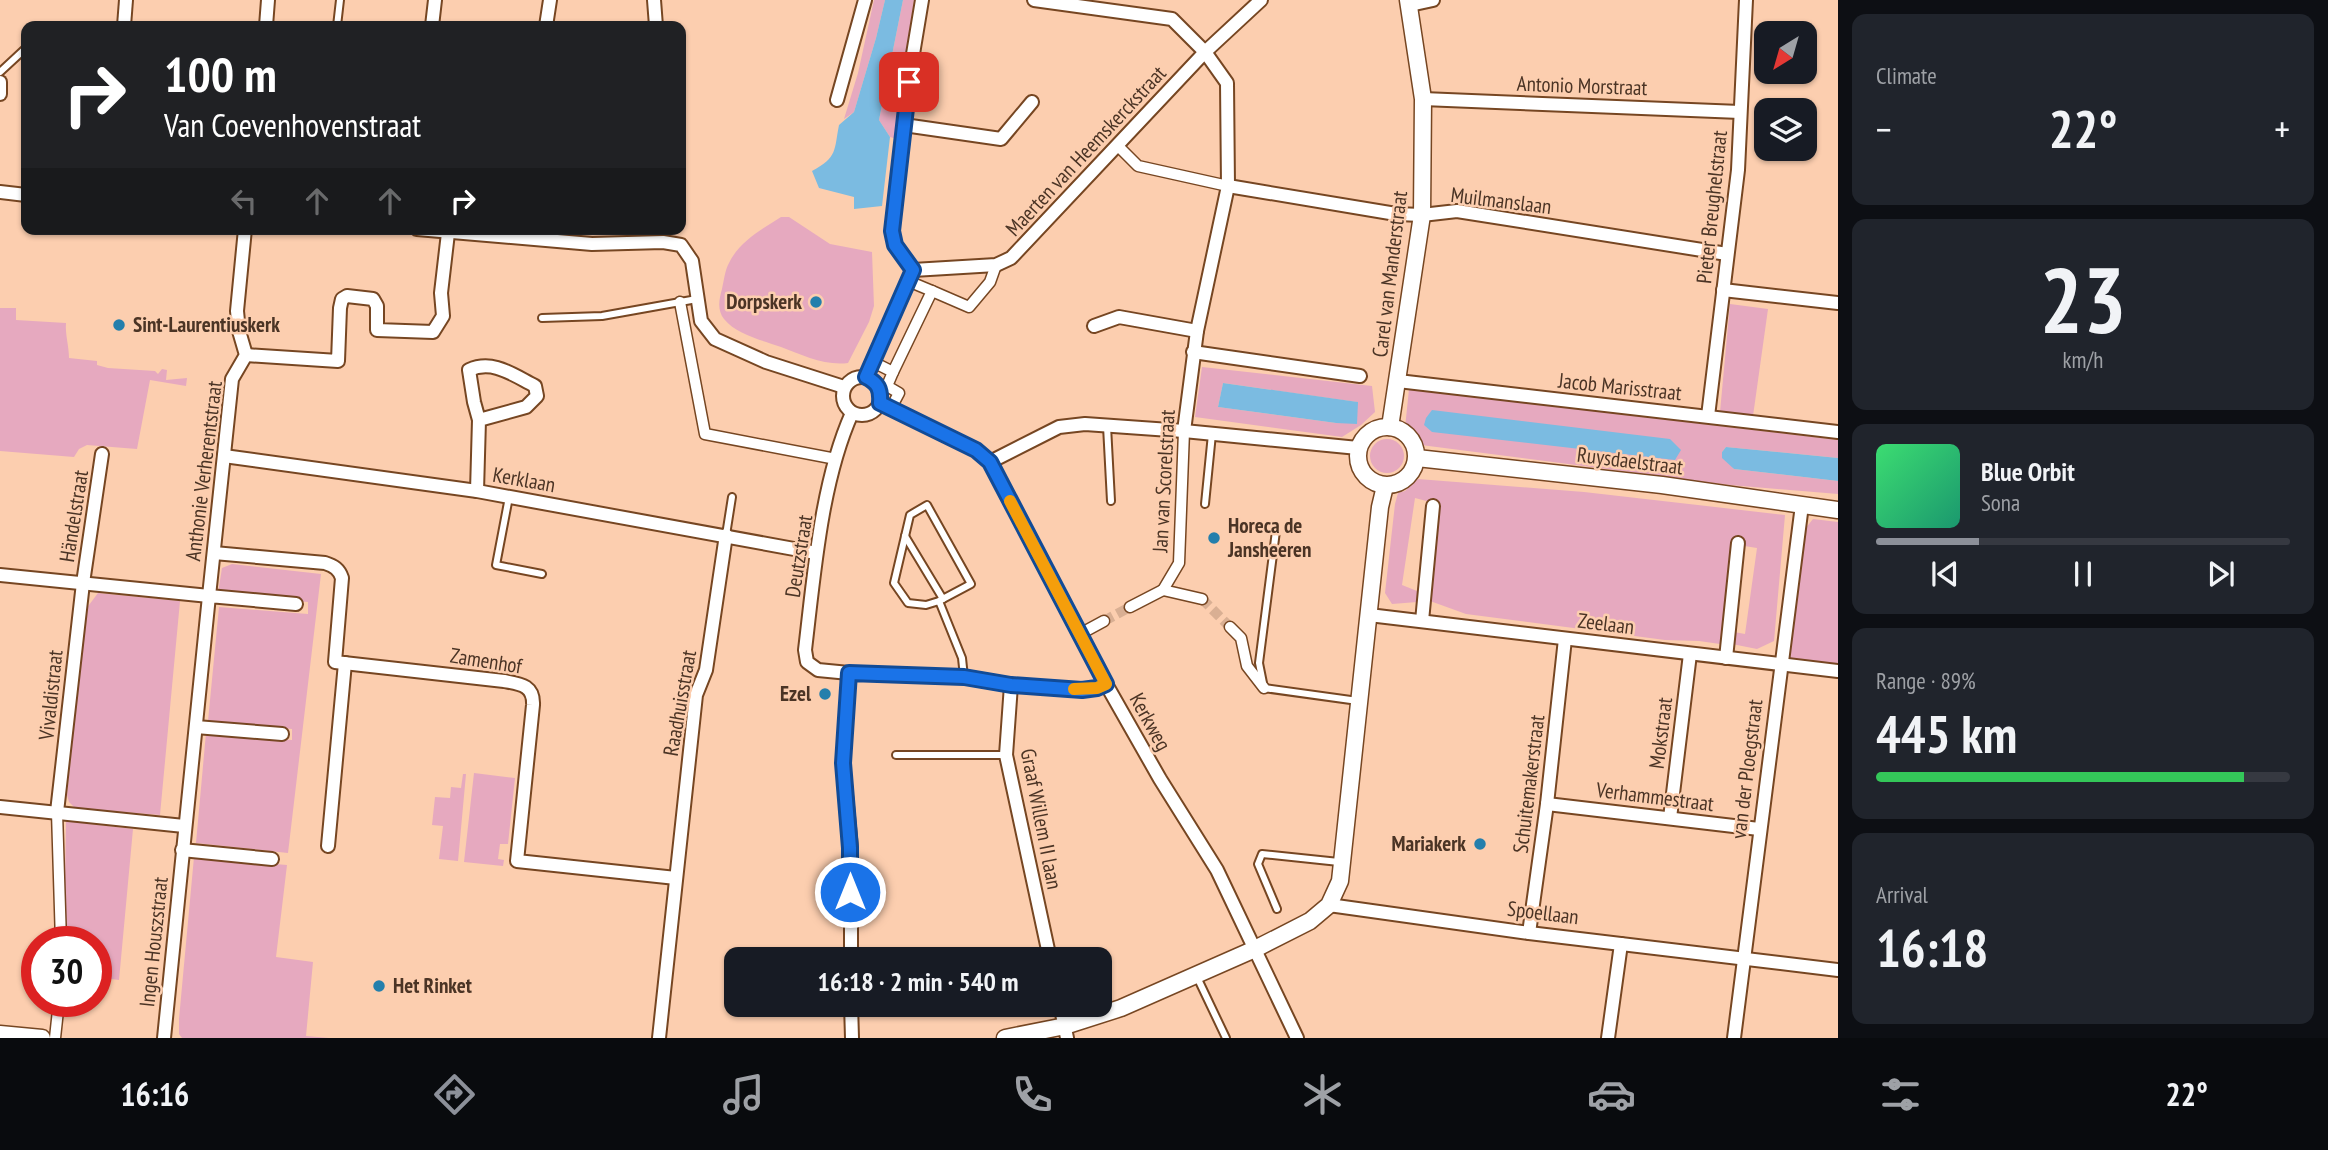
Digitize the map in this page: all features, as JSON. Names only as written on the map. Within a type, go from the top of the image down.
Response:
[{"type":"street","points":[[125,21],[127,0]]},
{"type":"street","points":[[266,21],[268,0]]},
{"type":"street","points":[[433,21],[435,0]]},
{"type":"street","points":[[547,21],[550,0]]},
{"type":"street","points":[[654,0],[656,21]]},
{"type":"street","points":[[837,100],[865,0]]},
{"type":"street","points":[[911,276],[996,265],[990,282],[969,307],[933,291],[911,276],[895,245],[892,231],[922,0]]},
{"type":"street","name":"Jan van Scorelstraat","points":[[1034,0],[1172,19],[1205,52],[1227,83],[1228,186],[1194,352],[1184,431],[1179,563],[1163,590]]},
{"type":"street","name":"Maerten van Heemskerckstraat","points":[[996,265],[1011,258],[1205,52],[1261,0]]},
{"type":"street","points":[[1409,3],[1433,0]]},
{"type":"street","name":"Pieter Breughelstraat","points":[[1708,416],[1738,170],[1746,0]]},
{"type":"street","name":"Carel van Manderstraat","points":[[1390,427],[1422,215],[1423,99],[1409,3]]},
{"type":"street","points":[[0,82],[0,94]]},
{"type":"street","name":"Antonio Morstraat","points":[[1423,99],[1740,112]]},
{"type":"street","points":[[904,125],[1001,139],[1032,102]]},
{"type":"street","points":[[1118,146],[1138,166],[1228,186]]},
{"type":"street","name":"Muilmanslaan","points":[[1228,186],[1396,214],[1422,215],[1457,211],[1727,254]]},
{"type":"street","points":[[0,192],[21,194]]},
{"type":"street","points":[[244,235],[237,311],[246,355],[338,360],[340,308],[342,299],[348,296],[373,299],[377,306],[377,330],[433,332],[443,316],[441,293],[448,235]]},
{"type":"street","points":[[474,235],[592,244],[662,235],[687,251],[692,261],[701,321],[715,339],[766,362],[844,387]]},
{"type":"street","points":[[866,377],[911,276]]},
{"type":"street","points":[[1723,290],[1838,303]]},
{"type":"street","points":[[886,405],[878,386],[866,377],[854,378],[844,387],[843,402],[852,413],[867,415],[886,405],[899,393],[887,386],[933,291]]},
{"type":"street","points":[[680,302],[705,434],[835,459]]},
{"type":"street","points":[[1094,326],[1119,317],[1197,331]]},
{"type":"street","points":[[1194,352],[1360,376]]},
{"type":"street","name":"Anthonie Verherentstraat","points":[[209,596],[232,379],[246,355]]},
{"type":"street","points":[[873,362],[893,372]]},
{"type":"street","points":[[477,491],[479,420],[469,370],[480,365],[492,365],[536,386],[537,396],[526,407],[479,420]]},
{"type":"street","name":"Jacob Marisstraat","points":[[1398,381],[1838,432]]},
{"type":"street","name":"Kerkweg","points":[[886,405],[976,450],[990,462],[1106,684],[1160,779],[1217,870],[1297,1038]]},
{"type":"street","name":"Deutzstraat","points":[[849,673],[818,670],[811,667],[805,657],[816,553],[835,459],[852,413]]},
{"type":"street","points":[[990,462],[1059,427],[1107,425],[1358,448]]},
{"type":"street","points":[[1390,427],[1406,434],[1412,441],[1417,458],[1414,469],[1407,478],[1385,486],[1372,482],[1363,473],[1358,461],[1358,448],[1367,434],[1374,429],[1390,427]]},
{"type":"street","name":"Händelstraat","points":[[83,583],[102,454]]},
{"type":"street","name":"Kerklaan","points":[[224,456],[477,491],[816,553]]},
{"type":"street","name":"Ruysdaelstraat","points":[[1417,458],[1662,485],[1838,510]]},
{"type":"street","points":[[1005,1038],[1066,1032],[1255,949],[1310,921],[1329,905],[1339,881],[1385,486]]},
{"type":"street","name":"van der Ploegstraat","points":[[1734,1038],[1802,505]]},
{"type":"street","points":[[1422,621],[1433,506]]},
{"type":"street","name":"Raadhuisstraat","points":[[659,1038],[696,695],[706,670],[726,535]]},
{"type":"street","points":[[1726,658],[1738,543]]},
{"type":"street","points":[[214,553],[325,563],[340,572],[342,578],[335,662],[345,663],[328,846]]},
{"type":"street","name":"Händelstraat","points":[[0,575],[209,596]]},
{"type":"street","name":"Vivaldistraat","points":[[61,926],[57,812],[83,583]]},
{"type":"street","points":[[1130,607],[1163,590],[1202,599]]},
{"type":"street","points":[[209,596],[296,604]]},
{"type":"street","name":"Ingen Houszstraat","points":[[164,1038],[209,596]]},
{"type":"street","name":"Zeelaan","points":[[1369,615],[1838,671]]},
{"type":"street","points":[[1080,634],[1104,621]]},
{"type":"street","points":[[1230,627],[1241,638],[1247,666],[1264,688]]},
{"type":"street","name":"Schuitemakerstraat","points":[[1529,933],[1547,804],[1565,639]]},
{"type":"street","name":"Mokstraat","points":[[1670,818],[1690,654]]},
{"type":"street","name":"Zamenhof","points":[[345,663],[524,685],[530,689],[533,699],[517,861],[676,878]]},
{"type":"street","points":[[851,947],[850,848],[843,763],[849,673],[964,677],[1011,685],[1082,690],[1106,684]]},
{"type":"street","name":"Graaf Willem II laan","points":[[1011,685],[1006,755],[1047,947]]},
{"type":"street","points":[[197,727],[282,734]]},
{"type":"street","name":"Verhammestraat","points":[[1547,804],[1759,829]]},
{"type":"street","points":[[0,807],[184,825]]},
{"type":"street","name":"Ingen Houszstraat","points":[[182,850],[272,859]]},
{"type":"street","name":"Spoellaan","points":[[1329,905],[1529,933],[1838,970]]},
{"type":"street","points":[[1608,1038],[1621,944]]},
{"type":"street","points":[[55,1038],[57,1017]]},
{"type":"street","points":[[851,1017],[852,1038]]},
{"type":"street","points":[[0,1034],[37,1038]]},
{"type":"lane","points":[[338,21],[340,0]]},
{"type":"lane","points":[[0,72],[21,53]]},
{"type":"lane","points":[[542,318],[603,317],[697,299]]},
{"type":"lane","points":[[1107,425],[1111,501]]},
{"type":"lane","points":[[1205,504],[1212,433]]},
{"type":"lane","points":[[509,497],[496,565],[542,574]]},
{"type":"lane","points":[[726,535],[732,497]]},
{"type":"lane","points":[[927,505],[971,584],[941,600],[926,605],[908,603],[894,583],[910,515],[927,505]]},
{"type":"lane","points":[[1276,531],[1259,663],[1264,688],[1360,701]]},
{"type":"lane","points":[[905,536],[941,600],[962,658],[964,677]]},
{"type":"lane","points":[[896,755],[1006,755]]},
{"type":"lane","points":[[1278,909],[1258,864],[1262,854],[1341,862]]},
{"type":"lane","points":[[1197,975],[1226,1038]]},
{"type":"shaded area","points":[[874,0],[885,0],[876,38],[854,112],[844,119],[858,73]]},
{"type":"shaded area","points":[[903,0],[914,0],[901,87],[897,139],[890,137],[879,120]]},
{"type":"shaded area","points":[[781,217],[789,217],[830,244],[872,252],[874,306],[848,363],[814,359],[750,336],[729,325],[722,316],[720,297],[726,269],[733,255],[752,237]]},
{"type":"shaded area","points":[[1730,304],[1768,309],[1753,416],[1720,412]]},
{"type":"shaded area","points":[[0,308],[16,308],[16,320],[66,323],[69,358],[97,361],[97,365],[108,368],[155,371],[158,374],[162,369],[167,370],[166,380],[187,378],[186,386],[150,380],[137,449],[87,445],[79,449],[74,457],[0,451]]},
{"type":"shaded area","points":[[1202,367],[1372,386],[1375,412],[1342,437],[1195,417]],"holes":[[[1223,383],[1357,402],[1357,423],[1336,423],[1218,407]]]},
{"type":"shaded area","points":[[1409,389],[1838,440],[1838,458],[1726,447],[1722,452],[1734,469],[1838,481],[1838,494],[1730,485],[1421,445],[1405,428]]},
{"type":"shaded area","points":[[1387,439],[1399,444],[1404,456],[1399,468],[1387,473],[1375,468],[1370,456],[1375,444]]},
{"type":"shaded area","points":[[1418,479],[1584,492],[1785,515],[1774,641],[1757,649],[1732,644],[1734,632],[1745,634],[1757,548],[1732,544],[1720,644],[1665,640],[1466,614],[1430,601],[1438,504],[1415,498],[1402,585],[1417,591],[1417,602],[1392,604],[1385,593],[1395,504],[1398,493],[1405,491]]},
{"type":"shaded area","points":[[1813,519],[1838,522],[1838,668],[1792,663],[1788,655],[1801,534]]},
{"type":"shaded area","points":[[232,564],[321,574],[288,853],[196,843],[206,733],[292,740],[292,729],[208,721],[219,607],[308,614],[308,602],[218,593],[222,568]]},
{"type":"shaded area","points":[[98,593],[180,601],[160,815],[75,808],[67,795],[86,609]]},
{"type":"shaded area","points":[[474,773],[515,778],[508,844],[500,844],[498,859],[504,860],[503,866],[464,862]]},
{"type":"shaded area","points":[[463,774],[466,774],[458,861],[439,859],[443,826],[432,825],[435,797],[450,798],[451,787],[461,788]]},
{"type":"shaded area","points":[[66,821],[133,829],[119,980],[112,979],[112,926],[64,926]]},
{"type":"shaded area","points":[[194,857],[287,865],[276,957],[313,962],[306,1036],[329,1038],[182,1038],[179,1034]]},
{"type":"water","points":[[885,0],[903,0],[879,120],[890,137],[882,206],[854,209],[854,197],[819,188],[812,171],[831,157],[839,125],[854,112]]},
{"type":"water","points":[[1223,383],[1358,402],[1357,424],[1218,407]]},
{"type":"water","points":[[1432,410],[1670,439],[1681,450],[1675,460],[1432,432],[1424,425]]},
{"type":"water","points":[[1726,447],[1838,458],[1838,481],[1734,469],[1722,458]]},
{"type":"tunnel","points":[[1202,599],[1230,627]]},
{"type":"tunnel","points":[[1104,621],[1130,607]]},
{"type":"slow traffic","points":[[1010,501],[1106,684],[1097,688],[1074,689]]},
{"type":"place","name":"Dorpskerk","points":[[816,302]]},
{"type":"place","name":"Sint-Laurentiuskerk","points":[[119,325]]},
{"type":"place","name":"Horeca de Jansheeren","points":[[1214,538]]},
{"type":"place","name":"Ezel","points":[[825,694]]},
{"type":"place","name":"Mariakerk","points":[[1480,844]]},
{"type":"place","name":"Het Rinket","points":[[379,986]]},
{"type":"route","points":[[850,892],[850,848],[843,763],[849,673],[964,677],[1011,685],[1082,690],[1106,684],[990,462],[976,450],[880,403],[881,392],[878,386],[866,377],[913,270],[895,245],[892,231],[909,82]]}]
